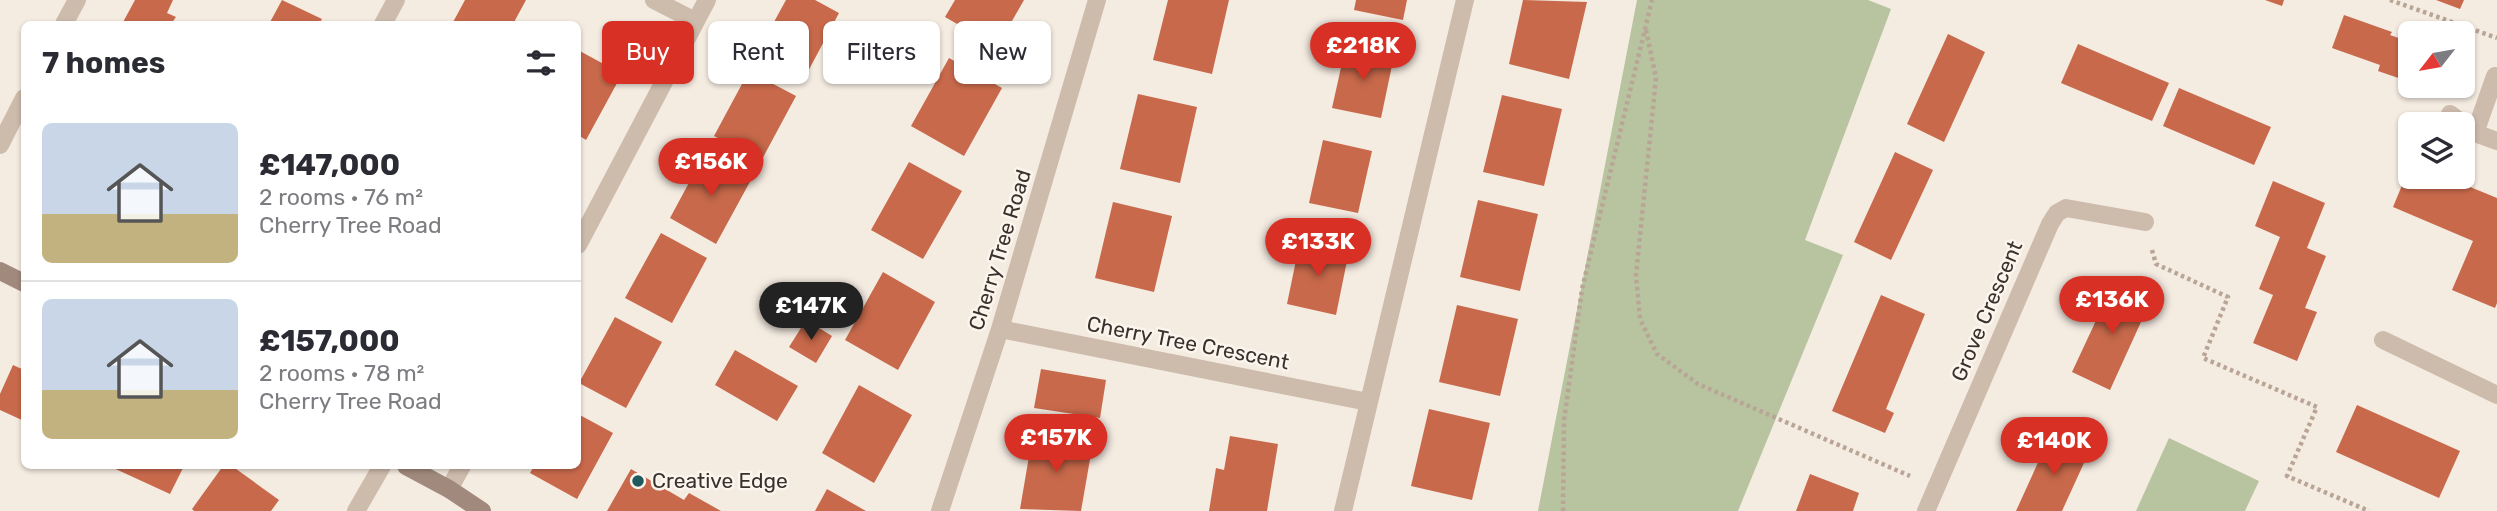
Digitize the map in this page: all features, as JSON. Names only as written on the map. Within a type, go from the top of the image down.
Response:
[{"type":"main road","points":[[0,271],[21,282]]},
{"type":"main road","points":[[412,469],[482,511]]},
{"type":"street","points":[[66,21],[77,0]]},
{"type":"street","points":[[385,21],[396,0]]},
{"type":"street","points":[[654,0],[695,21]]},
{"type":"street","points":[[581,239],[707,0]]},
{"type":"street","name":"Cherry Tree Road","points":[[940,511],[1000,330],[1018,261],[1097,0]]},
{"type":"street","points":[[1343,511],[1465,0]]},
{"type":"street","points":[[2475,130],[2495,76]]},
{"type":"street","points":[[0,145],[21,104]]},
{"type":"street","points":[[2475,133],[2497,141]]},
{"type":"street","name":"Grove Crescent","points":[[1926,511],[2057,213],[2066,208],[2145,222]]},
{"type":"street","name":"Cherry Tree Crescent","points":[[1000,330],[1368,402]]},
{"type":"street","points":[[2384,340],[2497,395]]},
{"type":"street","points":[[356,511],[380,469]]},
{"type":"street","points":[[449,489],[459,469]]},
{"type":"path","points":[[1563,511],[1564,421],[1582,289],[1652,0]]},
{"type":"path","points":[[2390,0],[2497,38]]},
{"type":"path","points":[[1646,30],[1656,78],[1636,275],[1640,318],[1657,354],[1698,384],[1937,487]]},
{"type":"path","points":[[2145,222],[2156,264],[2228,298],[2203,358],[2317,407],[2287,476],[2370,511]]},
{"type":"green space","points":[[1637,0],[1868,0],[1891,9],[1805,240],[1843,255],[1738,511],[1538,511]]},
{"type":"green space","points":[[2169,438],[2259,481],[2245,511],[2136,511]]},
{"type":"building","points":[[135,0],[173,0],[167,13],[176,17],[173,21],[124,21]]},
{"type":"building","points":[[282,0],[322,19],[321,21],[271,21]]},
{"type":"building","points":[[465,0],[526,0],[515,21],[454,21]]},
{"type":"building","points":[[786,0],[815,0],[839,13],[835,21],[823,21],[823,43],[809,70],[809,21],[775,21]]},
{"type":"building","points":[[955,0],[1024,0],[1012,21],[954,22],[945,17]]},
{"type":"building","points":[[1168,0],[1229,0],[1212,74],[1153,60]]},
{"type":"building","points":[[1356,0],[1407,0],[1403,20],[1354,10]]},
{"type":"building","points":[[1523,0],[1587,2],[1569,79],[1509,64]]},
{"type":"building","points":[[2265,0],[2284,0],[2282,6]]},
{"type":"building","points":[[2436,0],[2464,0],[2460,9]]},
{"type":"building","points":[[2344,15],[2392,32],[2390,35],[2398,38],[2398,78],[2378,71],[2380,65],[2332,48]]},
{"type":"building","points":[[1948,34],[1985,52],[1944,142],[1907,124]]},
{"type":"building","points":[[2078,44],[2169,83],[2152,121],[2061,83]]},
{"type":"building","points":[[1346,45],[1394,56],[1381,118],[1332,108]]},
{"type":"building","points":[[581,52],[602,63],[602,84],[617,84],[586,140],[581,137]]},
{"type":"building","points":[[949,58],[954,61],[954,84],[995,84],[1002,88],[964,156],[911,126],[934,84],[940,84],[940,74]]},
{"type":"building","points":[[742,84],[773,84],[796,96],[761,161],[714,136]]},
{"type":"building","points":[[2179,88],[2271,127],[2254,165],[2163,126]]},
{"type":"building","points":[[1138,94],[1197,107],[1180,183],[1120,169]]},
{"type":"building","points":[[1502,95],[1562,109],[1544,186],[1483,172]]},
{"type":"building","points":[[1323,140],[1372,151],[1358,213],[1309,203]]},
{"type":"building","points":[[1895,152],[1933,170],[1891,260],[1854,242]]},
{"type":"building","points":[[705,153],[752,178],[716,244],[670,218]]},
{"type":"building","points":[[909,162],[962,191],[923,259],[871,230]]},
{"type":"building","points":[[2273,181],[2325,203],[2307,248],[2326,256],[2305,308],[2317,312],[2297,361],[2253,343],[2273,295],[2259,289],[2280,237],[2255,226]]},
{"type":"building","points":[[2400,189],[2475,189],[2497,198],[2495,308],[2452,290],[2473,241],[2393,207]]},
{"type":"building","points":[[1478,200],[1538,214],[1520,291],[1460,277]]},
{"type":"building","points":[[1113,202],[1172,216],[1154,292],[1095,278]]},
{"type":"building","points":[[661,233],[707,258],[672,323],[625,298]]},
{"type":"building","points":[[1300,241],[1349,251],[1336,315],[1287,304]]},
{"type":"building","points":[[883,272],[935,302],[898,370],[845,340]]},
{"type":"building","points":[[2114,282],[2151,300],[2110,390],[2072,372]]},
{"type":"building","points":[[1881,295],[1925,314],[1886,409],[1894,413],[1885,433],[1832,411]]},
{"type":"building","points":[[1457,305],[1518,319],[1500,396],[1439,382]]},
{"type":"building","points":[[615,317],[662,342],[626,408],[581,384],[581,379]]},
{"type":"building","points":[[806,320],[832,336],[816,363],[789,347]]},
{"type":"building","points":[[735,350],[798,386],[777,421],[715,385]]},
{"type":"building","points":[[13,365],[21,369],[21,420],[0,410],[0,394]]},
{"type":"building","points":[[1041,369],[1106,380],[1100,418],[1034,408]]},
{"type":"building","points":[[859,385],[912,415],[874,483],[822,453]]},
{"type":"building","points":[[2357,405],[2460,451],[2439,498],[2336,452]]},
{"type":"building","points":[[1429,409],[1490,423],[1472,500],[1411,486]]},
{"type":"building","points":[[581,416],[613,433],[577,499],[530,473],[532,469],[581,469]]},
{"type":"building","points":[[1033,433],[1093,442],[1081,511],[1020,509]]},
{"type":"building","points":[[2051,434],[2089,452],[2062,511],[2016,511]]},
{"type":"building","points":[[1230,436],[1278,444],[1267,511],[1209,511],[1216,468],[1224,470]]},
{"type":"building","points":[[116,469],[182,469],[170,494]]},
{"type":"building","points":[[221,469],[236,469],[279,500],[271,511],[192,509]]},
{"type":"building","name":"Creative Edge","points":[[631,469],[684,500],[689,493],[721,511],[607,511]]},
{"type":"building","points":[[1810,474],[1859,493],[1853,511],[1796,511]]},
{"type":"building","points":[[827,489],[866,511],[815,511]]},
{"type":"place","name":"Creative Edge","points":[[638,481]]}]
